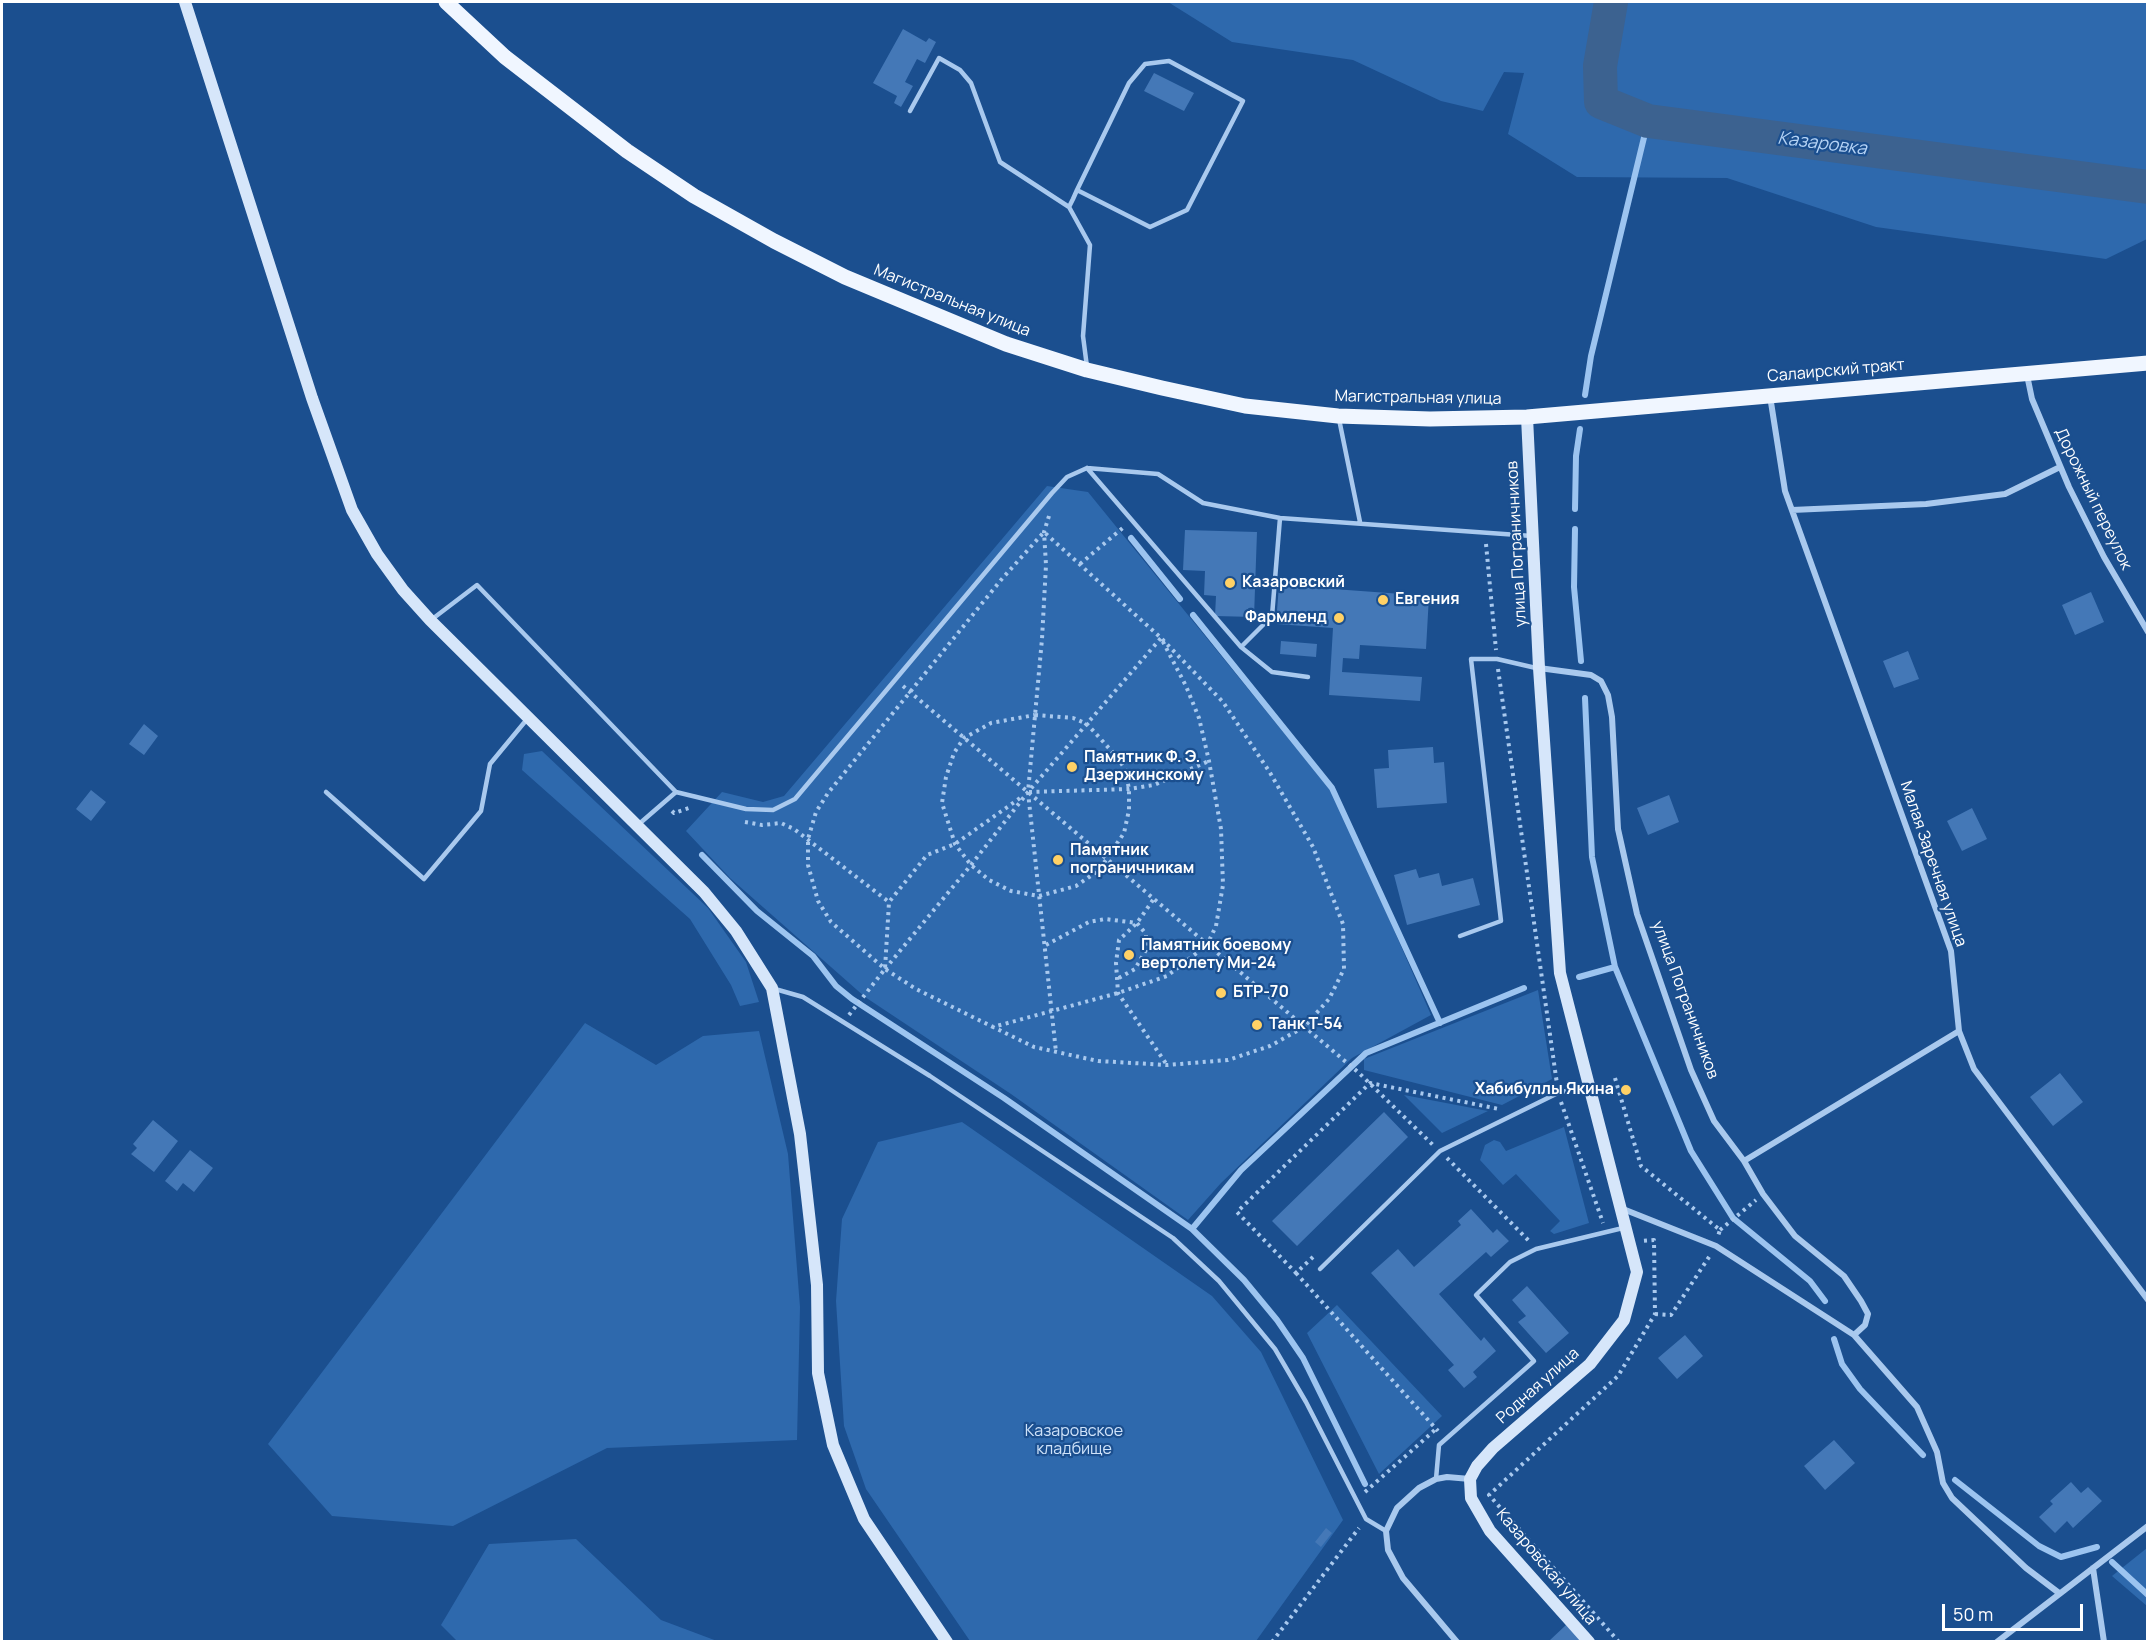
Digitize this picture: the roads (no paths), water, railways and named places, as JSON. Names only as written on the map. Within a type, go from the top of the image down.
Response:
[{"type":"main road","name":"Магистральная улица","points":[[446,2],[505,57],[553,95],[627,151],[714,207],[845,277],[928,314],[1006,344],[1088,370],[1245,406],[1338,416],[1430,419],[1527,417]]},
{"type":"main road","name":"Салаирский тракт","points":[[1527,417],[1770,394],[2148,363]]},
{"type":"street","points":[[185,2],[312,398],[352,510],[377,554],[403,590],[430,620],[704,892],[736,931],[772,988],[800,1134],[817,1285],[818,1373],[833,1445],[864,1519],[947,1641]]},
{"type":"street","name":"Дорожный переулок","points":[[2027,373],[2032,399],[2061,467],[2104,557],[2148,632]]},
{"type":"street","name":"Малая Заречная улица","points":[[1770,394],[1785,491],[1951,951],[1959,1031],[1974,1069],[2148,1300]]},
{"type":"street","name":"улица Пограничников","points":[[1527,417],[1539,668],[1560,973],[1623,1209]]},
{"type":"street","points":[[1792,510],[1926,504],[2005,494],[2061,467]]},
{"type":"street","name":"улица Пограничников","points":[[1539,668],[1591,675],[1601,681],[1608,695],[1612,717],[1618,829],[1637,914],[1691,1070],[1714,1121],[1744,1161],[1764,1194],[1795,1236],[1844,1276],[1861,1301],[1868,1314],[1865,1325],[1854,1335]]},
{"type":"street","points":[[1744,1161],[1959,1031]]},
{"type":"street","points":[[1623,1209],[1716,1246],[1854,1335],[1917,1407],[1937,1452],[1943,1483],[1952,1498],[2026,1568],[2059,1593]]},
{"type":"street","name":"Родная улица","points":[[1470,1479],[1477,1466],[1493,1448],[1590,1364],[1624,1320],[1637,1272],[1623,1209]]},
{"type":"street","points":[[1457,1641],[1403,1578],[1388,1550],[1386,1531],[1397,1508],[1419,1488],[1436,1479],[1470,1479]]},
{"type":"street","name":"Казаровская улица","points":[[1470,1479],[1471,1498],[1490,1531],[1588,1641]]},
{"type":"street","points":[[1997,1641],[2148,1526]]},
{"type":"street","points":[[2093,1568],[2104,1641]]},
{"type":"lane","points":[[910,111],[939,58],[960,70],[971,83],[1000,162],[1069,207],[1090,245],[1083,336],[1088,370]]},
{"type":"lane","points":[[1069,207],[1077,190],[1129,83],[1145,64],[1169,61],[1244,101],[1187,210],[1150,227],[1077,190]]},
{"type":"lane","points":[[1338,416],[1360,522]]},
{"type":"lane","points":[[430,620],[477,585],[676,792],[746,809],[773,810],[795,799],[1052,493],[1067,477],[1087,468],[1158,474],[1203,503],[1280,518],[1534,536]]},
{"type":"lane","points":[[1087,468],[1241,647],[1272,672],[1308,677]]},
{"type":"lane","points":[[1241,647],[1272,616],[1280,518]]},
{"type":"lane","name":"улица Пограничников","points":[[1460,936],[1501,921],[1471,659],[1497,659],[1539,668]]},
{"type":"lane","points":[[326,792],[424,879],[481,812],[490,764],[528,718]]},
{"type":"lane","points":[[637,825],[676,792]]},
{"type":"lane","points":[[772,988],[803,997],[930,1076],[1173,1238],[1219,1281],[1275,1349],[1306,1402],[1366,1519],[1386,1531]]},
{"type":"lane","points":[[1320,1269],[1440,1151],[1558,1093],[1590,1085]]},
{"type":"lane","points":[[1436,1479],[1439,1445],[1534,1361],[1476,1295],[1510,1263],[1536,1249],[1627,1227]]},
{"type":"waterway","name":"Казаровка","points":[[1611,2],[1600,66],[1601,102],[1648,121],[2148,187]]},
{"type":"waterway","points":[[1585,395],[1591,356],[1648,121]]},
{"type":"waterway","points":[[1575,509],[1576,456],[1580,429]]},
{"type":"waterway","points":[[1575,529],[1574,587],[1581,661]]},
{"type":"waterway","points":[[1131,538],[1180,599]]},
{"type":"waterway","points":[[1193,615],[1332,788],[1440,1023]]},
{"type":"waterway","points":[[1585,698],[1592,857],[1615,967],[1691,1151],[1733,1218],[1810,1281],[1825,1301]]},
{"type":"waterway","points":[[702,855],[757,911],[813,956],[836,986],[852,999],[1004,1098],[1192,1229],[1241,1170],[1366,1053],[1524,988]]},
{"type":"waterway","points":[[1579,977],[1615,967]]},
{"type":"waterway","points":[[1192,1229],[1244,1280],[1277,1320],[1303,1358],[1365,1484]]},
{"type":"waterway","points":[[1834,1339],[1842,1364],[1860,1389],[1923,1455]]},
{"type":"waterway","points":[[1955,1480],[2039,1546],[2061,1557],[2097,1547]]},
{"type":"waterway","points":[[2112,1562],[2148,1595]]},
{"type":"place","name":"Казаровский","points":[[1230,583]]},
{"type":"place","name":"Евгения","points":[[1383,600]]},
{"type":"place","name":"Фармленд","points":[[1339,618]]},
{"type":"place","name":"Памятник Ф. Э. Дзержинскому","points":[[1072,767]]},
{"type":"place","name":"Памятник пограничникам","points":[[1058,860]]},
{"type":"place","name":"Памятник боевому вертолету Ми-24","points":[[1129,955]]},
{"type":"place","name":"БТР-70","points":[[1221,993]]},
{"type":"place","name":"Танк Т-54","points":[[1257,1025]]},
{"type":"place","name":"Хабибуллы Якина","points":[[1626,1090]]},
{"type":"park label","name":"Казаровское кладбище","points":[[1074,1441]]}]
